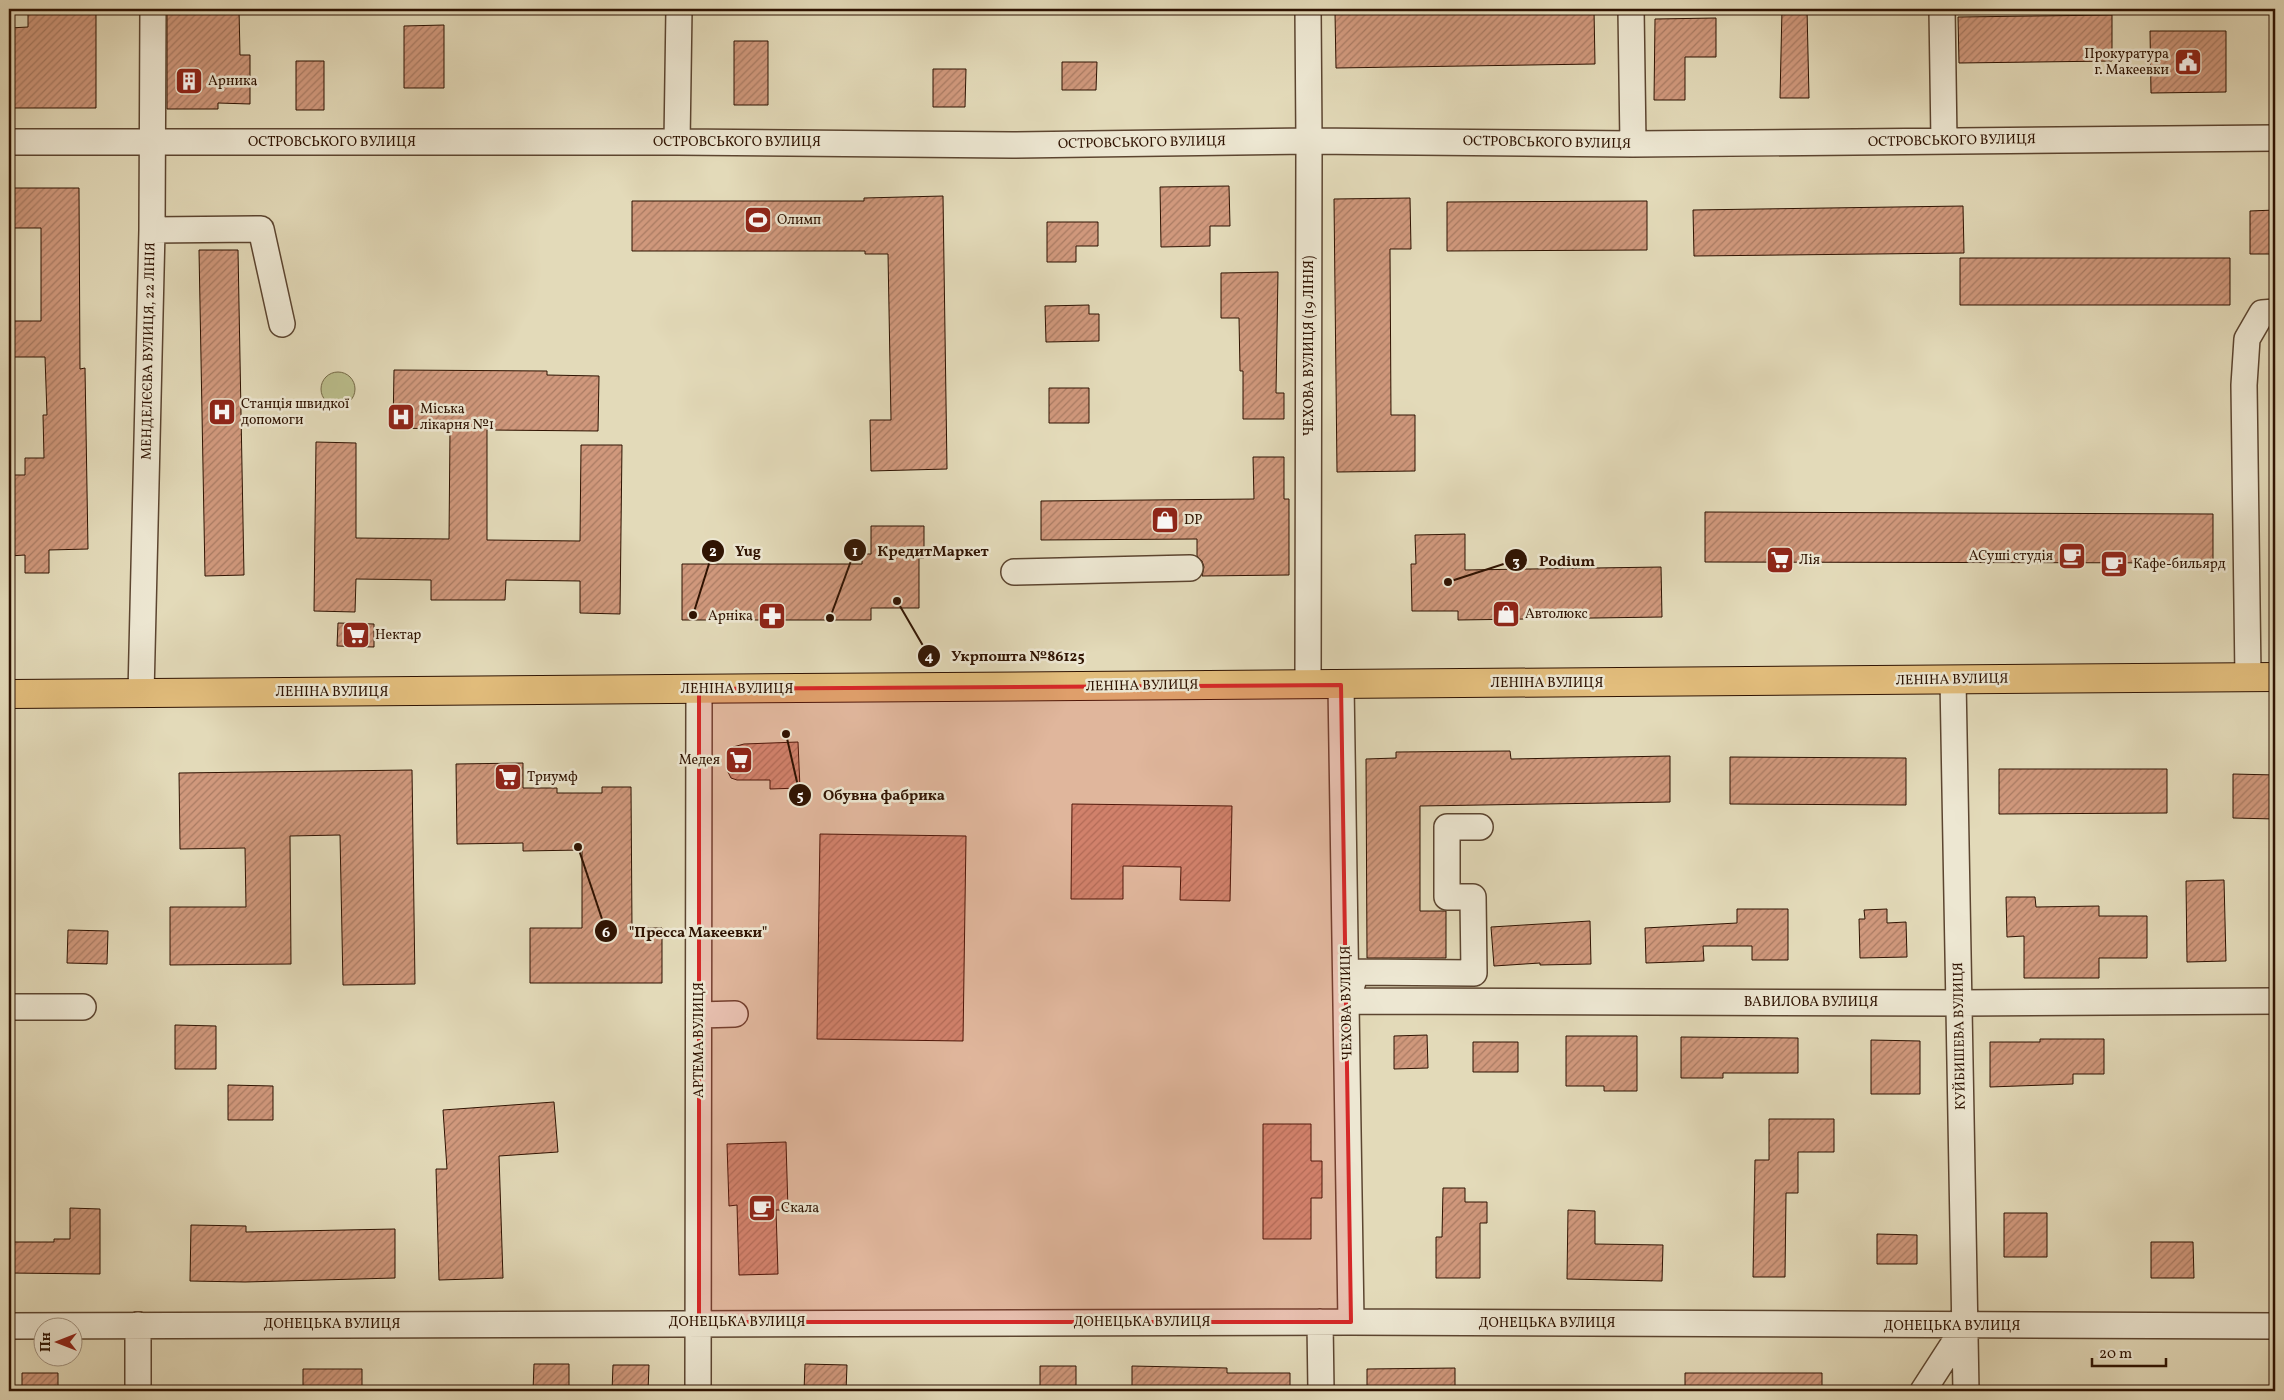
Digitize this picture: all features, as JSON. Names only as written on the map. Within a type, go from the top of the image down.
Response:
[{"type":"main road","name":"ЛЕНІНА ВУЛИЦЯ","points":[[9,694],[2275,677]]},
{"type":"street","name":"МЕНДЕЛЄЄВА ВУЛИЦЯ, 22 ЛІНІЯ","points":[[141,694],[152,230],[153,9]]},
{"type":"street","points":[[677,142],[679,9]]},
{"type":"street","name":"ЧЕХОВА ВУЛИЦЯ (19 ЛIНIЯ)","points":[[1308,9],[1308,684]]},
{"type":"street","points":[[1631,9],[1633,144]]},
{"type":"street","points":[[1942,9],[1944,142]]},
{"type":"street","name":"ОСТРОВСЬКОГО ВУЛИЦЯ","points":[[9,142],[677,142],[1012,145],[1309,141],[1633,144],[2275,138]]},
{"type":"street","points":[[152,230],[261,229],[282,324]]},
{"type":"street","points":[[2248,677],[2244,385],[2247,339],[2262,313],[2275,312]]},
{"type":"street","points":[[1014,572],[1190,568]]},
{"type":"street","name":"КУЙБИШЕВА ВУЛИЦЯ","points":[[1954,680],[1966,1391]]},
{"type":"street","name":"ЧЕХОВА ВУЛИЦЯ","points":[[1341,684],[1351,1322]]},
{"type":"street","name":"АРТЕМА ВУЛИЦЯ","points":[[698,1391],[699,689]]},
{"type":"street","points":[[1347,1000],[1356,972],[1474,973],[1473,897],[1448,897],[1447,827],[1480,827]]},
{"type":"street","name":"ВАВИЛОВА ВУЛИЦЯ","points":[[1347,1000],[1960,1003],[2275,1001]]},
{"type":"street","points":[[9,1007],[83,1007]]},
{"type":"street","points":[[699,1015],[735,1014]]},
{"type":"street","name":"ДОНЕЦЬКА ВУЛИЦЯ","points":[[9,1326],[699,1322],[1351,1322],[2275,1326]]},
{"type":"street","points":[[1320,1322],[1321,1391]]},
{"type":"street","points":[[138,1325],[138,1391]]},
{"type":"street","points":[[1923,1391],[1965,1326]]},
{"type":"highlighted area","points":[[1341,685],[1351,1322],[699,1322],[699,689]]},
{"type":"green space","points":[[338,372],[350,377],[355,389],[350,401],[338,406],[326,401],[321,389],[326,377]]},
{"type":"building","points":[[28,9],[96,9],[96,108],[9,108],[9,28],[28,27]]},
{"type":"building","points":[[167,9],[239,9],[240,55],[250,55],[250,104],[218,103],[218,109],[167,109]]},
{"type":"building","points":[[1782,9],[1807,9],[1809,98],[1780,98]]},
{"type":"building","points":[[1594,10],[1595,64],[1336,68],[1335,13]]},
{"type":"building","points":[[2112,15],[2112,61],[1959,63],[1958,17]]},
{"type":"building","points":[[1716,18],[1716,57],[1685,57],[1685,100],[1654,100],[1655,19]]},
{"type":"building","points":[[444,25],[444,88],[404,88],[404,26]]},
{"type":"building","name":"Прокуратура г. Макеевки","points":[[2150,31],[2226,31],[2226,92],[2151,93]]},
{"type":"building","points":[[734,41],[768,41],[768,105],[734,105]]},
{"type":"building","points":[[296,61],[324,61],[324,110],[296,110]]},
{"type":"building","points":[[1062,62],[1097,62],[1096,90],[1062,90]]},
{"type":"building","points":[[933,69],[966,69],[965,107],[933,107]]},
{"type":"building","points":[[1229,186],[1230,226],[1210,226],[1210,246],[1161,247],[1160,187]]},
{"type":"building","points":[[9,188],[79,188],[80,369],[85,368],[88,549],[49,550],[49,573],[25,573],[25,555],[9,556],[9,475],[25,475],[25,458],[44,458],[43,415],[47,415],[45,357],[9,357],[9,321],[41,321],[41,228],[9,228]]},
{"type":"building","points":[[943,196],[947,469],[871,471],[870,420],[891,420],[888,254],[865,254],[865,251],[632,251],[632,201],[864,201],[864,198]]},
{"type":"building","points":[[1410,198],[1411,249],[1390,249],[1391,415],[1415,415],[1415,471],[1337,472],[1334,199]]},
{"type":"building","points":[[1647,201],[1647,250],[1447,251],[1447,202]]},
{"type":"building","points":[[1963,206],[1964,253],[1694,256],[1693,210]]},
{"type":"building","points":[[2275,210],[2275,254],[2250,254],[2250,211]]},
{"type":"building","points":[[1047,222],[1098,222],[1098,246],[1076,246],[1076,262],[1047,262]]},
{"type":"building","name":"Станція швидкої допомоги","points":[[199,250],[238,250],[244,575],[205,576]]},
{"type":"building","points":[[1960,258],[2230,258],[2230,305],[1960,305]]},
{"type":"building","points":[[1278,272],[1276,393],[1284,393],[1284,419],[1243,419],[1243,371],[1240,371],[1239,318],[1221,318],[1221,273]]},
{"type":"building","points":[[1089,305],[1089,314],[1099,314],[1099,341],[1046,342],[1045,306]]},
{"type":"building","points":[[394,370],[547,371],[547,375],[599,376],[598,431],[487,430],[487,540],[580,541],[581,445],[622,445],[620,614],[580,613],[580,581],[506,580],[505,600],[431,600],[431,580],[356,579],[355,612],[314,611],[316,442],[356,443],[356,538],[449,539],[450,429],[393,428]]},
{"type":"building","points":[[1049,388],[1089,388],[1089,423],[1049,423]]},
{"type":"building","name":"DP","points":[[1253,457],[1284,457],[1284,499],[1289,499],[1289,575],[1202,576],[1204,567],[1202,561],[1197,556],[1197,539],[1041,540],[1041,501],[1254,499]]},
{"type":"building","points":[[1705,512],[2213,514],[2213,563],[1705,562]]},
{"type":"building","points":[[871,526],[924,526],[924,558],[919,558],[919,608],[871,608],[871,620],[682,620],[682,564],[862,564],[862,554],[871,554]]},
{"type":"building","points":[[1465,534],[1465,570],[1661,567],[1662,617],[1458,620],[1458,611],[1412,611],[1411,564],[1416,564],[1415,535]]},
{"type":"building","name":"Нектар","points":[[338,623],[374,624],[374,647],[337,646]]},
{"type":"building","points":[[798,742],[800,788],[770,789],[770,780],[737,780],[731,778],[728,772],[727,757],[733,747],[744,744]]},
{"type":"building","points":[[1510,751],[1511,759],[1670,756],[1670,802],[1420,806],[1420,911],[1446,911],[1446,958],[1367,958],[1366,759],[1396,758],[1396,752]]},
{"type":"building","points":[[1730,757],[1906,758],[1906,805],[1730,804]]},
{"type":"building","points":[[523,763],[523,788],[557,788],[557,793],[602,793],[602,787],[631,787],[632,928],[662,928],[662,983],[530,983],[530,928],[582,928],[582,850],[523,851],[523,843],[457,844],[456,764]]},
{"type":"building","points":[[1999,769],[2167,769],[2167,813],[1999,814]]},
{"type":"building","points":[[412,770],[415,984],[343,985],[340,835],[290,836],[291,964],[170,965],[170,907],[246,907],[245,848],[180,849],[179,773]]},
{"type":"building","points":[[2233,774],[2275,775],[2275,819],[2233,818]]},
{"type":"building","points":[[1072,804],[1232,806],[1230,901],[1180,900],[1181,867],[1123,866],[1123,899],[1071,899]]},
{"type":"building","points":[[820,834],[966,836],[963,1041],[817,1039]]},
{"type":"building","points":[[2224,880],[2226,961],[2187,962],[2186,881]]},
{"type":"building","points":[[2006,897],[2035,897],[2036,907],[2099,906],[2099,916],[2147,916],[2147,958],[2099,958],[2099,978],[2024,978],[2024,936],[2007,937]]},
{"type":"building","points":[[1737,909],[1788,909],[1788,960],[1752,960],[1752,946],[1703,946],[1704,961],[1646,963],[1645,928],[1737,923]]},
{"type":"building","points":[[1887,909],[1887,923],[1906,922],[1907,957],[1860,958],[1859,919],[1865,919],[1864,910]]},
{"type":"building","points":[[1590,921],[1591,964],[1540,965],[1540,963],[1494,966],[1491,927]]},
{"type":"building","points":[[68,930],[108,931],[107,964],[67,963]]},
{"type":"building","points":[[175,1025],[216,1026],[216,1069],[175,1069]]},
{"type":"building","points":[[1427,1035],[1428,1068],[1394,1069],[1394,1036]]},
{"type":"building","points":[[1566,1036],[1637,1036],[1637,1091],[1604,1091],[1604,1086],[1566,1086]]},
{"type":"building","points":[[1681,1037],[1798,1038],[1798,1073],[1723,1073],[1723,1078],[1681,1078]]},
{"type":"building","points":[[2040,1039],[2104,1039],[2104,1074],[2073,1074],[2073,1084],[1990,1087],[1990,1042],[2040,1042]]},
{"type":"building","points":[[1871,1040],[1920,1041],[1920,1094],[1871,1094]]},
{"type":"building","points":[[1473,1042],[1518,1042],[1518,1072],[1473,1072]]},
{"type":"building","points":[[228,1085],[273,1086],[273,1120],[228,1120]]},
{"type":"building","points":[[554,1102],[558,1152],[499,1156],[503,1278],[439,1280],[436,1169],[447,1169],[443,1110]]},
{"type":"building","points":[[1769,1119],[1834,1119],[1834,1152],[1798,1152],[1798,1193],[1786,1193],[1785,1277],[1753,1277],[1755,1160],[1769,1160]]},
{"type":"building","points":[[1263,1124],[1311,1124],[1311,1161],[1322,1161],[1322,1198],[1311,1198],[1311,1239],[1263,1239]]},
{"type":"building","name":"Скала","points":[[786,1142],[788,1210],[776,1210],[778,1274],[739,1275],[737,1205],[729,1206],[727,1144]]},
{"type":"building","points":[[1443,1188],[1465,1188],[1465,1202],[1487,1202],[1487,1223],[1480,1223],[1480,1278],[1436,1278],[1436,1237],[1442,1237]]},
{"type":"building","points":[[70,1208],[100,1209],[100,1274],[9,1273],[9,1242],[54,1242],[54,1239],[70,1239]]},
{"type":"building","points":[[1568,1210],[1595,1211],[1595,1244],[1663,1245],[1662,1281],[1567,1279]]},
{"type":"building","points":[[2004,1213],[2047,1213],[2047,1257],[2004,1257]]},
{"type":"building","points":[[191,1225],[246,1226],[246,1232],[395,1229],[395,1278],[245,1282],[190,1281]]},
{"type":"building","points":[[1877,1234],[1917,1235],[1917,1264],[1877,1264]]},
{"type":"building","points":[[2151,1242],[2193,1242],[2194,1278],[2151,1278]]},
{"type":"building","points":[[534,1364],[569,1364],[569,1391],[533,1391]]},
{"type":"building","points":[[805,1364],[847,1365],[846,1391],[804,1391]]},
{"type":"building","points":[[613,1365],[649,1365],[648,1391],[612,1391]]},
{"type":"building","points":[[1040,1366],[1076,1366],[1076,1391],[1040,1391]]},
{"type":"building","points":[[1132,1366],[1227,1368],[1227,1373],[1290,1373],[1290,1391],[1132,1391]]},
{"type":"building","points":[[1455,1368],[1455,1391],[1367,1391],[1367,1369]]},
{"type":"building","points":[[303,1369],[362,1369],[362,1391],[303,1391]]},
{"type":"building","points":[[22,1373],[58,1373],[58,1391],[22,1391]]},
{"type":"building","points":[[1685,1373],[1822,1373],[1822,1391],[1685,1391]]},
{"type":"place","name":"Прокуратура г. Макеевки","points":[[2188,62]]},
{"type":"place","name":"Арника","points":[[189,81]]},
{"type":"place","name":"Олимп","points":[[758,220]]},
{"type":"place","name":"Станція швидкої допомоги","points":[[222,412]]},
{"type":"place","name":"Міська лікарня №1","points":[[401,417]]},
{"type":"place","name":"DP","points":[[1165,520]]},
{"type":"place","name":"АСуші студія","points":[[2072,556]]},
{"type":"place","name":"Лія","points":[[1780,560]]},
{"type":"place","name":"Кафе-бильярд","points":[[2114,564]]},
{"type":"place","name":"Podium","points":[[1448,582]]},
{"type":"place","name":"Укрпошта №86125","points":[[897,601]]},
{"type":"place","name":"Автолюкс","points":[[1506,614]]},
{"type":"place","name":"Yug","points":[[693,615]]},
{"type":"place","name":"Арніка","points":[[772,616]]},
{"type":"place","name":"КредитМаркет","points":[[830,618]]},
{"type":"place","name":"Нектар","points":[[356,635]]},
{"type":"place","name":"Обувна фабрика","points":[[786,734]]},
{"type":"place","name":"Медея","points":[[739,760]]},
{"type":"place","name":"Триумф","points":[[508,777]]},
{"type":"place","name":"\"Пресса Макеевки\"","points":[[578,847]]},
{"type":"place","name":"Скала","points":[[762,1208]]}]
